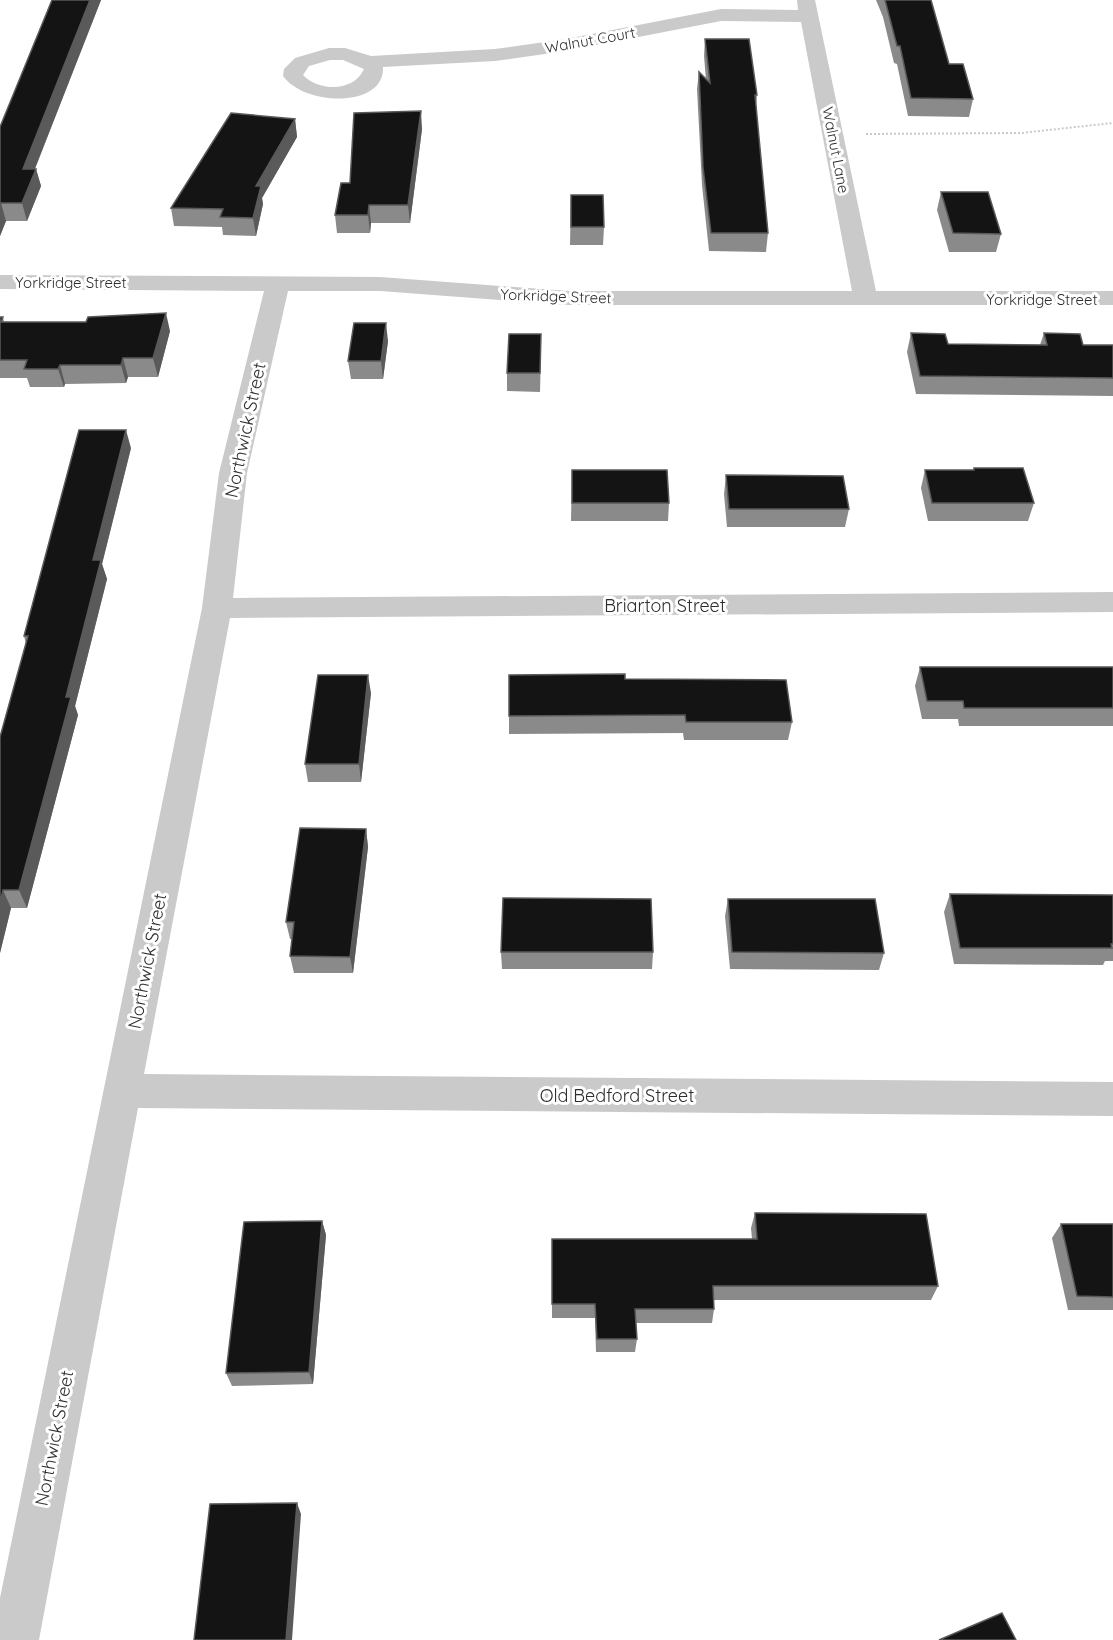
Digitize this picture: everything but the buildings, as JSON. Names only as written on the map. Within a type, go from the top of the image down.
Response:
[{"type":"street","name":"Walnut Court","points":[[369,62],[495,55],[566,45],[721,15],[808,8]]},
{"type":"street","name":"Walnut Lane","points":[[808,8],[866,299]]},
{"type":"street","name":"Yorkridge Street","points":[[0,282],[380,284],[568,298],[1113,298]]},
{"type":"street","name":"Northwick Street","points":[[15,1640],[217,608],[233,473],[278,282]]},
{"type":"street","name":"Briarton Street","points":[[217,608],[1113,602]]},
{"type":"street","name":"Old Bedford Street","points":[[121,1091],[1113,1099]]},
{"type":"path","points":[[833,134],[1011,136],[1066,131],[1113,123]]}]
